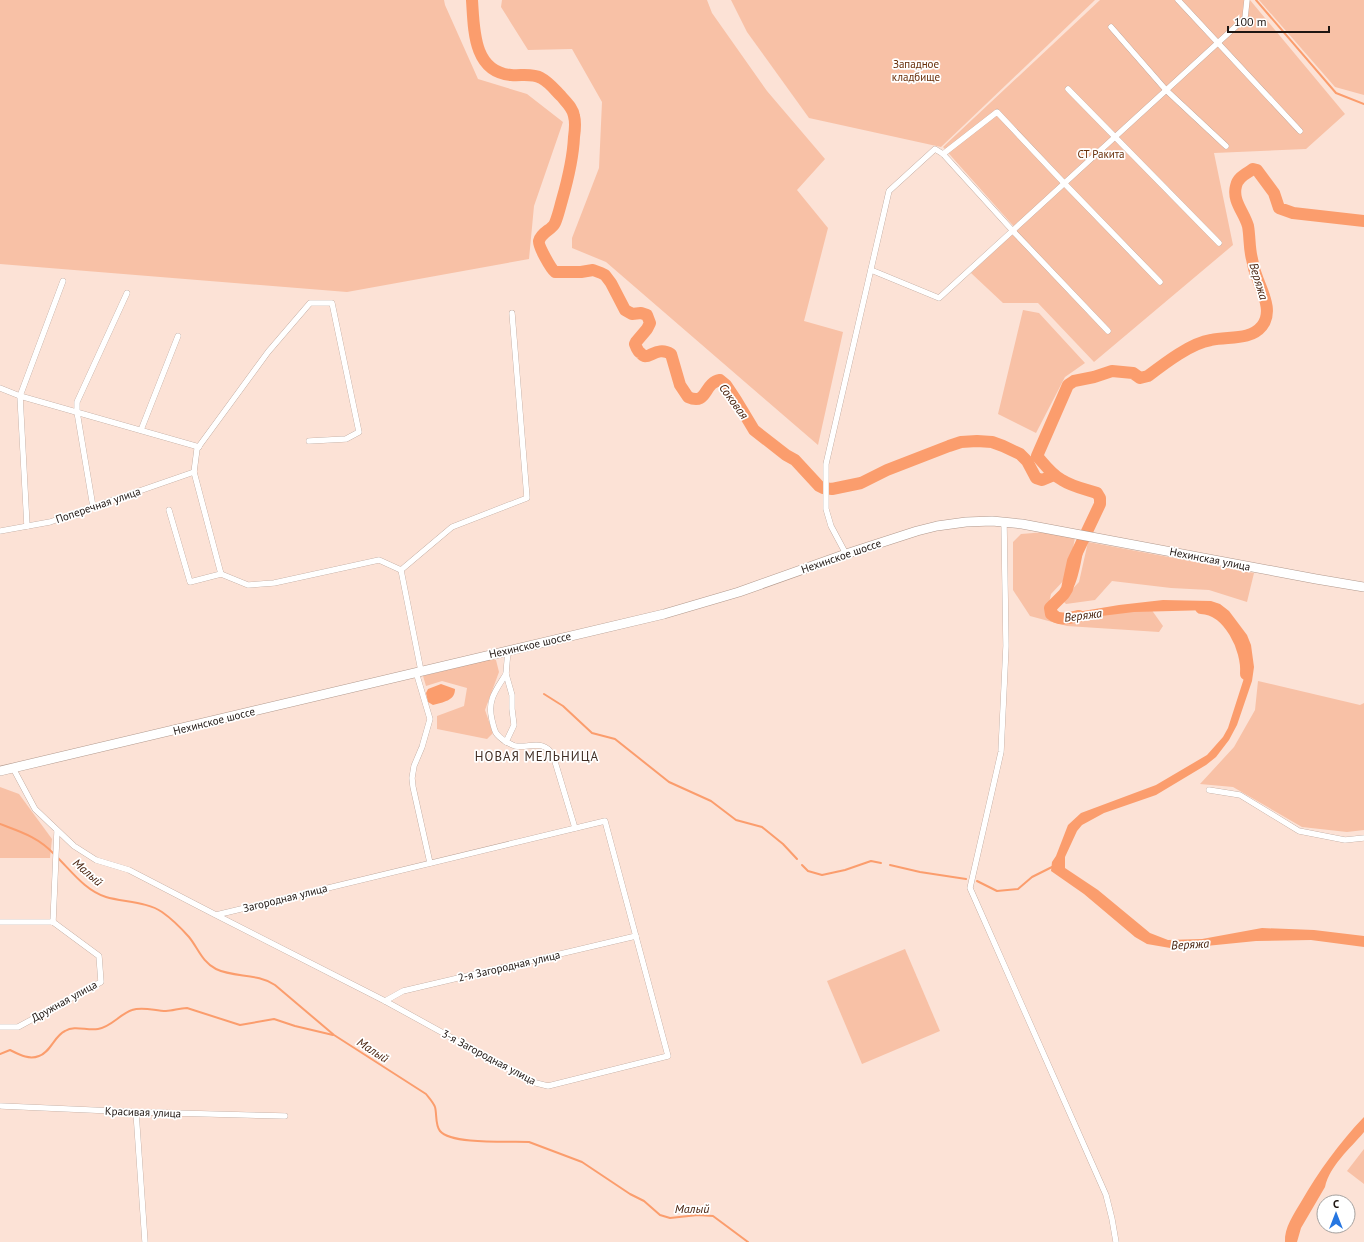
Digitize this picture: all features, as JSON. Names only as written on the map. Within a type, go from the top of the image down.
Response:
[{"type":"main road","name":"Нехинское шоссе","points":[[0,771],[508,650],[632,622],[707,602],[846,554],[937,526],[972,522],[1004,522],[1055,529]]},
{"type":"main road","name":"Нехинская улица","points":[[1055,529],[1364,587]]},
{"type":"street","points":[[1178,0],[1300,131]]},
{"type":"street","points":[[871,270],[939,298],[1245,18],[1247,0]]},
{"type":"street","points":[[1111,27],[1166,90],[1226,146]]},
{"type":"street","points":[[1068,89],[1219,243]]},
{"type":"street","points":[[943,154],[998,112],[1064,183],[1160,282]]},
{"type":"street","points":[[846,554],[831,526],[826,509],[826,464],[889,191],[935,149],[943,154],[1012,230],[1108,331]]},
{"type":"street","points":[[27,526],[20,396],[63,281]]},
{"type":"street","points":[[93,507],[76,412],[77,402],[127,292]]},
{"type":"street","points":[[221,574],[194,472],[197,449],[268,352],[310,303],[332,303],[359,432],[346,439],[309,441]]},
{"type":"street","points":[[401,570],[452,527],[527,498],[512,313]]},
{"type":"street","points":[[140,430],[178,336]]},
{"type":"street","points":[[0,388],[20,396],[199,447]]},
{"type":"street","name":"Поперечная улица","points":[[0,531],[50,522],[194,472]]},
{"type":"street","points":[[169,510],[190,582],[221,574],[248,585],[274,583],[379,560],[401,570]]},
{"type":"street","points":[[1004,522],[1006,646],[1001,752],[970,888],[1106,1195],[1116,1242]]},
{"type":"street","points":[[401,570],[418,672],[430,719],[422,747],[414,766],[412,778],[430,863]]},
{"type":"street","points":[[506,742],[514,725],[512,695],[506,674],[508,650]]},
{"type":"street","points":[[506,674],[493,695],[489,710],[496,734],[506,742],[515,746],[542,746],[550,750],[553,755],[574,828]]},
{"type":"street","points":[[13,768],[35,809],[74,846],[96,860],[128,870],[216,915]]},
{"type":"street","points":[[1209,790],[1240,795],[1299,831],[1345,840],[1364,838]]},
{"type":"street","name":"Загородная улица","points":[[216,915],[605,821],[636,936]]},
{"type":"street","points":[[0,922],[53,922],[57,831]]},
{"type":"street","name":"3-я Загородная улица","points":[[216,915],[385,1002],[532,1082],[548,1086],[668,1056],[636,936]]},
{"type":"street","name":"Дружная улица","points":[[0,1027],[18,1027],[101,982],[100,956],[53,922]]},
{"type":"street","name":"2-я Загородная улица","points":[[385,1002],[403,991],[636,936]]},
{"type":"street","name":"Красивая улица","points":[[1,1106],[136,1112],[285,1116]]},
{"type":"street","points":[[136,1112],[145,1242]]},
{"type":"green space","points":[[0,0],[444,0],[478,79],[527,94],[563,122],[534,206],[529,259],[347,292],[0,264]]},
{"type":"green space","points":[[502,0],[707,0],[712,13],[767,91],[825,159],[797,190],[828,228],[804,321],[843,332],[818,445],[606,262],[572,248],[572,238],[599,168],[602,102],[572,49],[528,50],[501,7]]},
{"type":"green space","name":"Западное кладбище","points":[[731,0],[1095,0],[941,147],[809,118],[747,32]]},
{"type":"green space","name":"СТ Ракита","points":[[1100,0],[1250,0],[1345,114],[1306,149],[1214,153],[1233,245],[1094,362],[1038,303],[1003,303],[971,273],[1017,230],[943,147]]},
{"type":"green space","points":[[1259,0],[1364,0],[1364,95],[1335,87]]},
{"type":"green space","points":[[1023,310],[1039,313],[1085,363],[1065,377],[1036,433],[998,414]]},
{"type":"green space","points":[[1046,532],[1075,538],[1067,577],[1051,594],[1048,608],[1065,617],[1151,609],[1163,626],[1159,632],[1067,626],[1030,616],[1013,590],[1013,542],[1021,534]]},
{"type":"green space","points":[[1088,542],[1254,573],[1247,602],[1209,590],[1171,588],[1112,581],[1095,600],[1066,604],[1062,600],[1079,582]]},
{"type":"green space","points":[[491,659],[496,660],[499,672],[485,710],[493,733],[487,739],[437,729],[437,716],[464,706],[467,688],[442,681],[426,686],[423,676]]},
{"type":"green space","points":[[1258,681],[1360,705],[1364,703],[1364,830],[1347,832],[1302,827],[1233,787],[1200,784],[1234,747],[1255,710]]},
{"type":"green space","points":[[0,787],[19,794],[52,839],[50,858],[0,858]]},
{"type":"green space","points":[[905,949],[940,1031],[862,1064],[827,981]]},
{"type":"green space","points":[[1364,1149],[1364,1184],[1347,1171]]},
{"type":"water","points":[[1078,545],[1084,546],[1078,575],[1072,590],[1058,607],[1057,610],[1060,613],[1065,614],[1119,605],[1163,600],[1211,601],[1220,604],[1229,611],[1247,635],[1251,645],[1254,667],[1252,681],[1237,725],[1229,740],[1216,757],[1206,765],[1156,795],[1104,813],[1082,825],[1077,831],[1065,857],[1065,868],[1098,890],[1150,933],[1168,940],[1202,939],[1262,928],[1314,930],[1364,936],[1364,947],[1311,940],[1256,941],[1176,949],[1147,944],[1135,937],[1084,894],[1051,871],[1052,862],[1056,856],[1068,825],[1081,813],[1156,785],[1207,755],[1223,737],[1228,728],[1245,675],[1246,665],[1245,656],[1239,640],[1229,623],[1219,612],[1210,610],[1134,612],[1085,618],[1062,618],[1057,616],[1053,612],[1052,605],[1068,588]]},
{"type":"water","points":[[441,684],[455,689],[453,696],[451,699],[433,705],[428,702],[426,693],[428,689]]},
{"type":"water","points":[[1364,1117],[1364,1132],[1336,1164],[1321,1194],[1316,1194],[1316,1202],[1301,1228],[1297,1242],[1285,1242],[1286,1232],[1295,1211],[1330,1158]]},
{"type":"waterway","name":"Соковая","points":[[472,0],[475,36],[482,58],[489,66],[498,72],[511,75],[538,76],[561,96],[569,105],[573,113],[575,121],[573,153],[564,192],[554,225],[542,235],[539,241],[545,257],[555,272],[581,272],[593,270],[605,275],[611,283],[625,310],[632,314],[641,313],[647,315],[650,323],[635,344],[639,352],[644,356],[662,351],[671,354],[680,385],[688,397],[699,399],[711,385],[720,380],[726,385],[754,430],[786,455],[795,460],[819,486],[823,488],[832,489],[861,483],[887,470],[949,446],[961,442],[977,441],[992,442],[1020,454],[1027,461],[1036,478],[1042,480],[1054,475]]},
{"type":"waterway","points":[[1256,0],[1336,93],[1364,104]]},
{"type":"waterway","name":"Веряжа","points":[[1079,616],[1072,618],[1057,618],[1051,614],[1050,608],[1067,589],[1073,561],[1100,504],[1100,498],[1097,493],[1075,486],[1058,478],[1037,456],[1068,385],[1074,381],[1094,377],[1112,371],[1133,373],[1140,378],[1148,376],[1178,354],[1195,345],[1211,340],[1245,336],[1257,331],[1262,326],[1267,315],[1266,303],[1256,275],[1250,251],[1248,226],[1237,202],[1235,191],[1239,180],[1253,169],[1257,170],[1274,193],[1279,208],[1293,213],[1364,221]]},
{"type":"waterway","name":"Веряжа","points":[[1201,608],[1211,610],[1220,615],[1235,632],[1244,653],[1246,674]]},
{"type":"waterway","points":[[544,694],[563,706],[592,733],[615,739],[669,782],[711,801],[736,820],[762,827],[783,844],[797,859]]},
{"type":"waterway","name":"Малый","points":[[0,824],[35,839],[54,854]]},
{"type":"waterway","name":"Малый","points":[[57,857],[86,886],[99,894],[113,899],[150,906],[162,912],[183,930],[207,963],[216,969],[231,974],[261,979],[275,985],[334,1035],[426,1094],[435,1107],[438,1129],[446,1135],[468,1140],[529,1142],[582,1162],[630,1194],[644,1201],[660,1215],[670,1218],[698,1215],[713,1216],[748,1242]]},
{"type":"waterway","points":[[802,865],[808,871],[822,875],[845,870],[871,861],[881,863]]},
{"type":"waterway","points":[[890,865],[920,872],[966,879]]},
{"type":"waterway","points":[[977,881],[997,891],[1018,889],[1032,877],[1052,867]]},
{"type":"waterway","points":[[0,1054],[10,1050],[28,1057],[39,1056],[47,1051],[61,1033],[69,1029],[103,1028],[123,1014],[140,1008],[166,1011],[187,1008],[240,1025],[274,1019],[295,1026],[333,1035]]},
{"type":"district","name":"НОВАЯ МЕЛЬНИЦА","points":[[537,756]]}]
